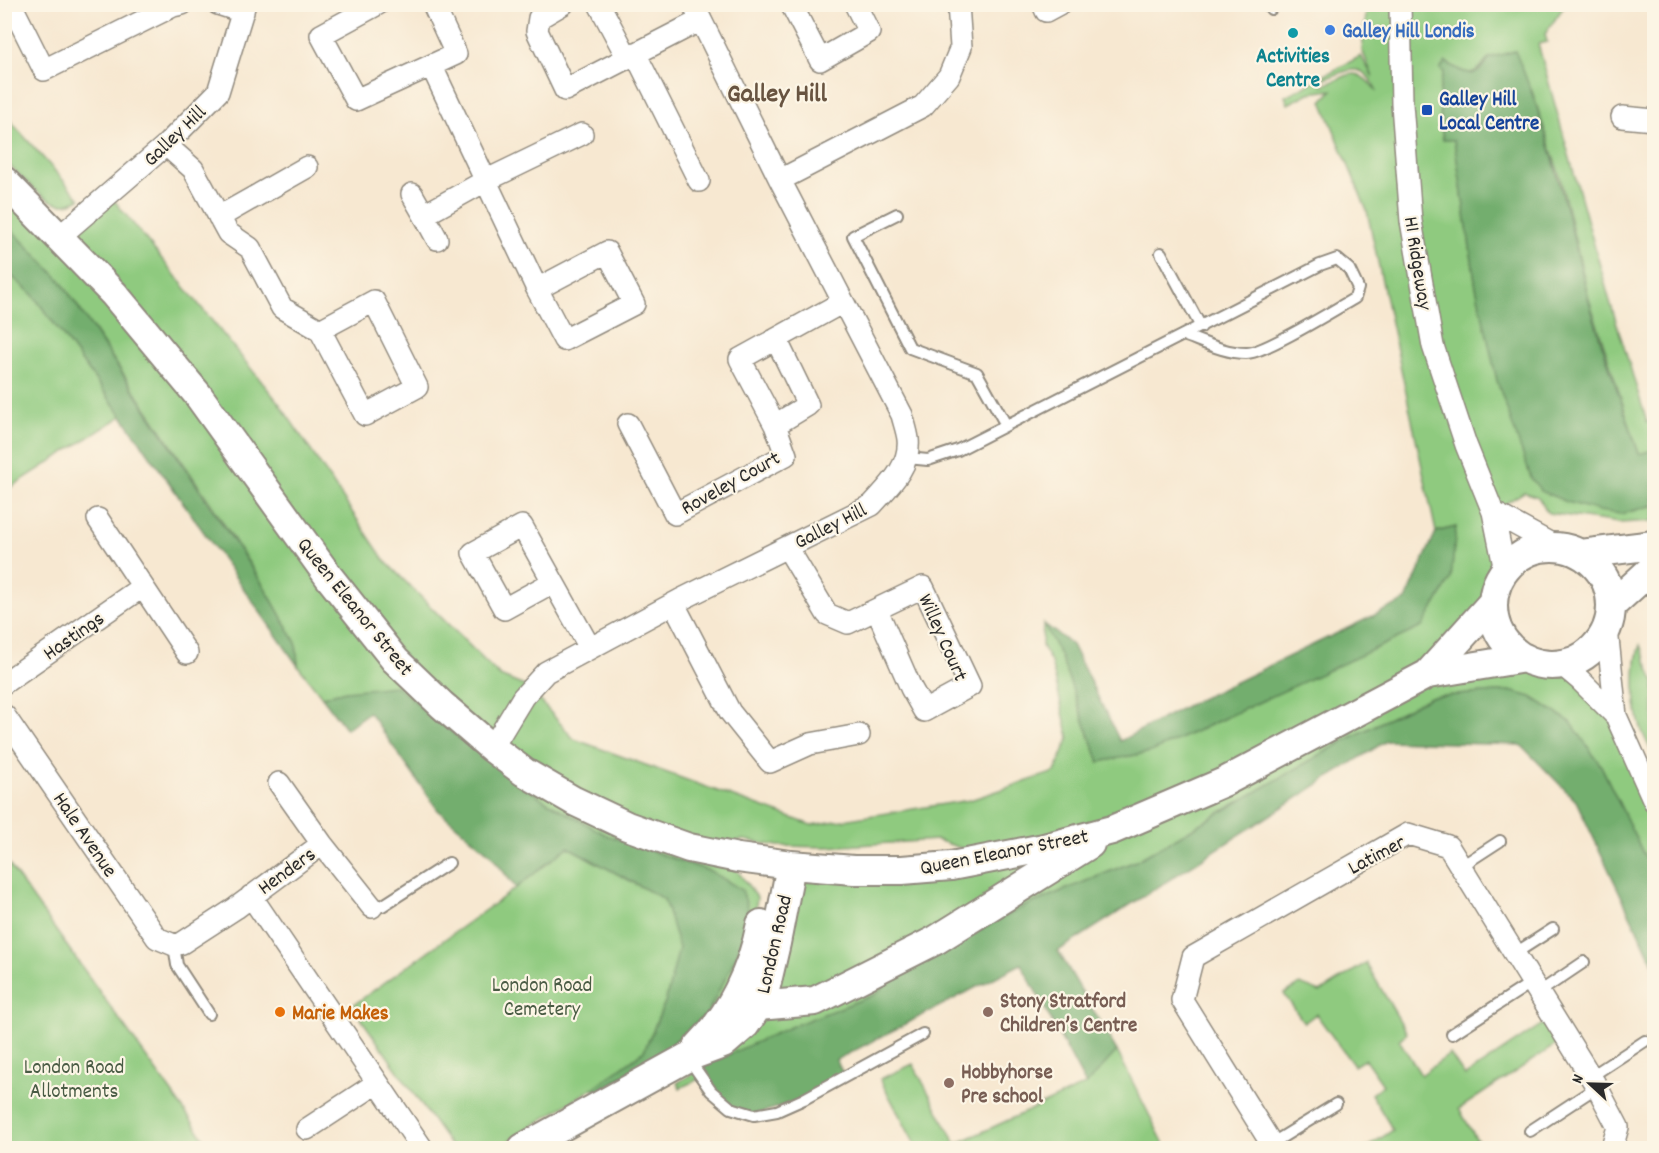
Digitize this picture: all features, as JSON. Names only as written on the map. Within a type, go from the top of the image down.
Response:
[{"type":"street","points":[[11,4],[44,70],[173,6],[183,4]]},
{"type":"street","points":[[218,4],[244,8]]},
{"type":"street","points":[[378,4],[321,35],[356,100],[456,54],[433,4]]},
{"type":"street","points":[[563,4],[539,18],[537,31],[565,90],[631,55],[697,12],[780,180],[902,415],[908,439],[907,458]]},
{"type":"street","points":[[599,4],[631,55],[699,181]]},
{"type":"street","points":[[791,4],[820,60],[869,32],[855,4]]},
{"type":"street","points":[[780,180],[923,106],[949,76],[962,47],[958,4]]},
{"type":"street","points":[[1043,4],[1046,11],[1059,4]]},
{"type":"street","name":"H1 Ridgeway","points":[[1400,4],[1402,104],[1411,221],[1433,345],[1466,446],[1493,512],[1505,571]]},
{"type":"street","name":"Galley Hill","points":[[59,237],[166,145],[218,92],[244,8]]},
{"type":"street","points":[[432,67],[537,289],[564,340],[634,304],[607,252],[537,289]]},
{"type":"street","points":[[1622,117],[1654,120]]},
{"type":"street","points":[[424,215],[487,180],[582,134]]},
{"type":"street","points":[[166,145],[193,169],[228,233],[250,248],[282,308],[320,330],[365,415],[417,387],[374,302],[320,330]]},
{"type":"street","points":[[219,217],[307,167]]},
{"type":"street","name":"Queen Eleanor Street","points":[[4,181],[114,294],[198,395],[328,577],[395,660],[442,705],[524,772],[574,801],[627,826],[689,848],[782,864],[854,870],[902,870],[951,866],[1044,848],[1112,830],[1224,782],[1428,674],[1525,658]]},
{"type":"street","points":[[412,194],[437,239]]},
{"type":"street","name":"Roveley Court","points":[[628,424],[675,514],[786,455],[775,425],[740,359],[843,302]]},
{"type":"street","name":"Roveley Court","points":[[775,425],[808,405],[776,339]]},
{"type":"street","name":"Galley Hill","points":[[492,748],[523,696],[546,672],[872,505],[895,480],[907,458]]},
{"type":"street","points":[[1493,512],[1568,550],[1598,568],[1603,575],[1608,585],[1616,716],[1654,801]]},
{"type":"street","points":[[98,519],[187,653]]},
{"type":"street","points":[[1654,545],[1568,550],[1544,547],[1523,555],[1505,571],[1495,591],[1494,614],[1501,634],[1511,648],[1537,663],[1562,664],[1584,656],[1601,639],[1609,617],[1654,567]]},
{"type":"street","name":"Willey Court","points":[[787,548],[827,614],[848,623],[923,586],[970,686],[924,711],[911,688],[877,610]]},
{"type":"street","points":[[553,582],[590,648]]},
{"type":"street","name":"Hastings","points":[[4,683],[142,587]]},
{"type":"street","name":"Queen Eleanor Street","points":[[1428,674],[1493,603]]},
{"type":"street","points":[[675,604],[730,712],[770,762],[810,744],[859,735]]},
{"type":"street","points":[[1562,664],[1616,716]]},
{"type":"street","name":"Hale Avenue","points":[[4,715],[157,938],[174,945]]},
{"type":"street","name":"Henders","points":[[279,783],[322,844],[372,907]]},
{"type":"street","points":[[758,1006],[815,1001],[936,940],[1112,830]]},
{"type":"street","name":"Latimer","points":[[1272,1146],[1182,1000],[1192,957],[1408,834],[1448,846],[1593,1082],[1618,1127],[1612,1149]]},
{"type":"street","name":"Henders","points":[[250,896],[322,844]]},
{"type":"street","name":"London Road","points":[[523,1149],[688,1057],[723,1044],[745,1024],[758,1006],[765,990],[776,943],[782,864]]},
{"type":"street","name":"London Road","points":[[688,1057],[718,1024],[744,978],[782,864]]},
{"type":"street","points":[[174,945],[182,943],[250,896],[422,1149]]},
{"type":"street","points":[[307,1129],[377,1083]]},
{"type":"lane","points":[[897,214],[853,236],[910,348],[977,373],[1006,426]]},
{"type":"lane","points":[[1161,253],[1201,327]]},
{"type":"lane","points":[[907,458],[928,460],[958,450],[1183,335],[1268,293],[1320,265],[1337,259],[1349,269],[1358,288],[1355,298],[1249,354],[1222,349],[1183,335]]},
{"type":"lane","points":[[1460,867],[1500,841]]},
{"type":"lane","points":[[372,907],[382,906],[449,863]]},
{"type":"lane","points":[[1514,954],[1553,929]]},
{"type":"lane","points":[[174,945],[177,965],[209,1014]]},
{"type":"lane","points":[[1452,1034],[1584,962]]},
{"type":"lane","points":[[688,1057],[711,1091],[731,1108],[754,1115],[777,1111],[804,1099],[923,1034]]},
{"type":"lane","points":[[1530,1131],[1645,1041]]},
{"type":"lane","points":[[1272,1146],[1336,1104]]},
{"type":"green space","points":[[1366,5],[1565,5],[1545,34],[1547,42],[1538,44],[1609,298],[1647,422],[1654,421],[1654,429],[1650,430],[1654,450],[1639,454],[1589,299],[1560,177],[1531,88],[1489,58],[1474,72],[1469,73],[1446,62],[1441,68],[1444,72],[1440,87],[1443,140],[1454,139],[1476,287],[1621,514],[1654,505],[1654,521],[1619,523],[1548,513],[1538,497],[1524,492],[1493,511],[1505,571],[1495,591],[1428,673],[1537,663],[1561,664],[1616,716],[1654,801],[1654,876],[1601,766],[1510,691],[1431,697],[1346,740],[1138,860],[1023,907],[896,974],[876,994],[680,1088],[677,1083],[692,1074],[714,1037],[750,1007],[829,984],[772,996],[796,880],[990,858],[937,840],[827,847],[778,846],[744,840],[690,848],[736,869],[757,897],[753,933],[738,975],[682,1048],[598,1091],[665,1050],[707,1014],[737,955],[750,916],[712,872],[606,835],[346,691],[322,697],[298,666],[296,643],[265,588],[215,510],[60,280],[5,223],[4,181],[59,237],[109,194],[279,403],[385,561],[500,676],[529,688],[574,739],[811,825],[970,800],[1055,772],[1069,738],[1051,662],[1042,646],[1043,623],[1060,655],[1099,762],[1151,752],[1422,627],[1456,527],[1436,532],[1367,211],[1322,101],[1332,90],[1309,93],[1288,104],[1285,96],[1318,79],[1323,85],[1353,74],[1363,77],[1377,91],[1372,81],[1361,71],[1349,70],[1325,79],[1323,76],[1361,56],[1373,77],[1362,50]]},
{"type":"green space","points":[[1515,51],[1548,142],[1588,297],[1639,454],[1654,450],[1654,505],[1621,514],[1599,511],[1567,502],[1541,491],[1531,478],[1497,381],[1476,287],[1454,140],[1443,140],[1440,87],[1444,72],[1440,69],[1446,62],[1461,71],[1472,74],[1480,70],[1489,58]]},
{"type":"green space","points":[[4,115],[80,199],[61,204],[47,199],[5,161]]},
{"type":"green space","points":[[5,223],[60,280],[265,588],[296,643],[298,666],[122,416],[33,295],[5,270]]},
{"type":"green space","points":[[5,270],[33,295],[122,416],[5,491]]},
{"type":"green space","points":[[1456,527],[1451,579],[1422,627],[1151,752],[1099,762],[1060,655],[1043,623],[1072,645],[1120,741],[1188,705],[1406,600],[1436,532]]},
{"type":"green space","points":[[1640,645],[1654,681],[1654,757],[1639,722],[1636,700],[1635,676]]},
{"type":"green space","points":[[396,686],[459,738],[544,800],[606,835],[712,872],[742,890],[750,916],[737,955],[707,1014],[665,1050],[598,1091],[592,1089],[644,1051],[666,1000],[679,948],[664,899],[568,847],[516,888],[490,854],[438,810],[369,712],[346,729],[322,697],[346,691]]},
{"type":"green space","points":[[1510,691],[1531,697],[1571,722],[1601,766],[1654,876],[1654,965],[1576,801],[1521,745],[1386,741],[1058,951],[1117,1051],[1086,1085],[1021,964],[836,1060],[845,1077],[804,1099],[754,1115],[731,1108],[696,1069],[790,1027],[876,994],[896,974],[1023,907],[1138,860],[1346,740],[1431,697]]},
{"type":"green space","name":"London Road Cemetery","points":[[568,847],[664,899],[680,948],[666,1000],[644,1051],[592,1089],[497,1148],[452,1148],[352,1006],[516,888]]},
{"type":"green space","name":"London Road Allotments","points":[[5,859],[211,1148],[5,1148]]},
{"type":"green space","points":[[1366,963],[1407,1033],[1399,1040],[1421,1075],[1450,1054],[1465,1076],[1544,1023],[1557,1044],[1459,1109],[1479,1143],[1471,1148],[1366,1148],[1393,1130],[1371,1094],[1383,1085],[1365,1059],[1354,1066],[1316,1014],[1304,1023],[1284,994],[1300,984],[1320,992]]},
{"type":"green space","points":[[1117,1051],[1166,1148],[917,1148],[880,1079],[913,1064],[956,1144],[1085,1085]]},
{"type":"place","name":"Galley Hill Londis","points":[[1330,30]]},
{"type":"place","name":"Activities Centre","points":[[1293,33]]},
{"type":"place","name":"Galley Hill Local Centre","points":[[1427,110]]},
{"type":"place","name":"Marie Makes","points":[[280,1012]]},
{"type":"place","name":"Stony Stratford Children’s Centre","points":[[988,1012]]},
{"type":"place","name":"Hobbyhorse Pre school","points":[[949,1083]]},
{"type":"district","name":"Galley Hill","points":[[777,92]]}]
